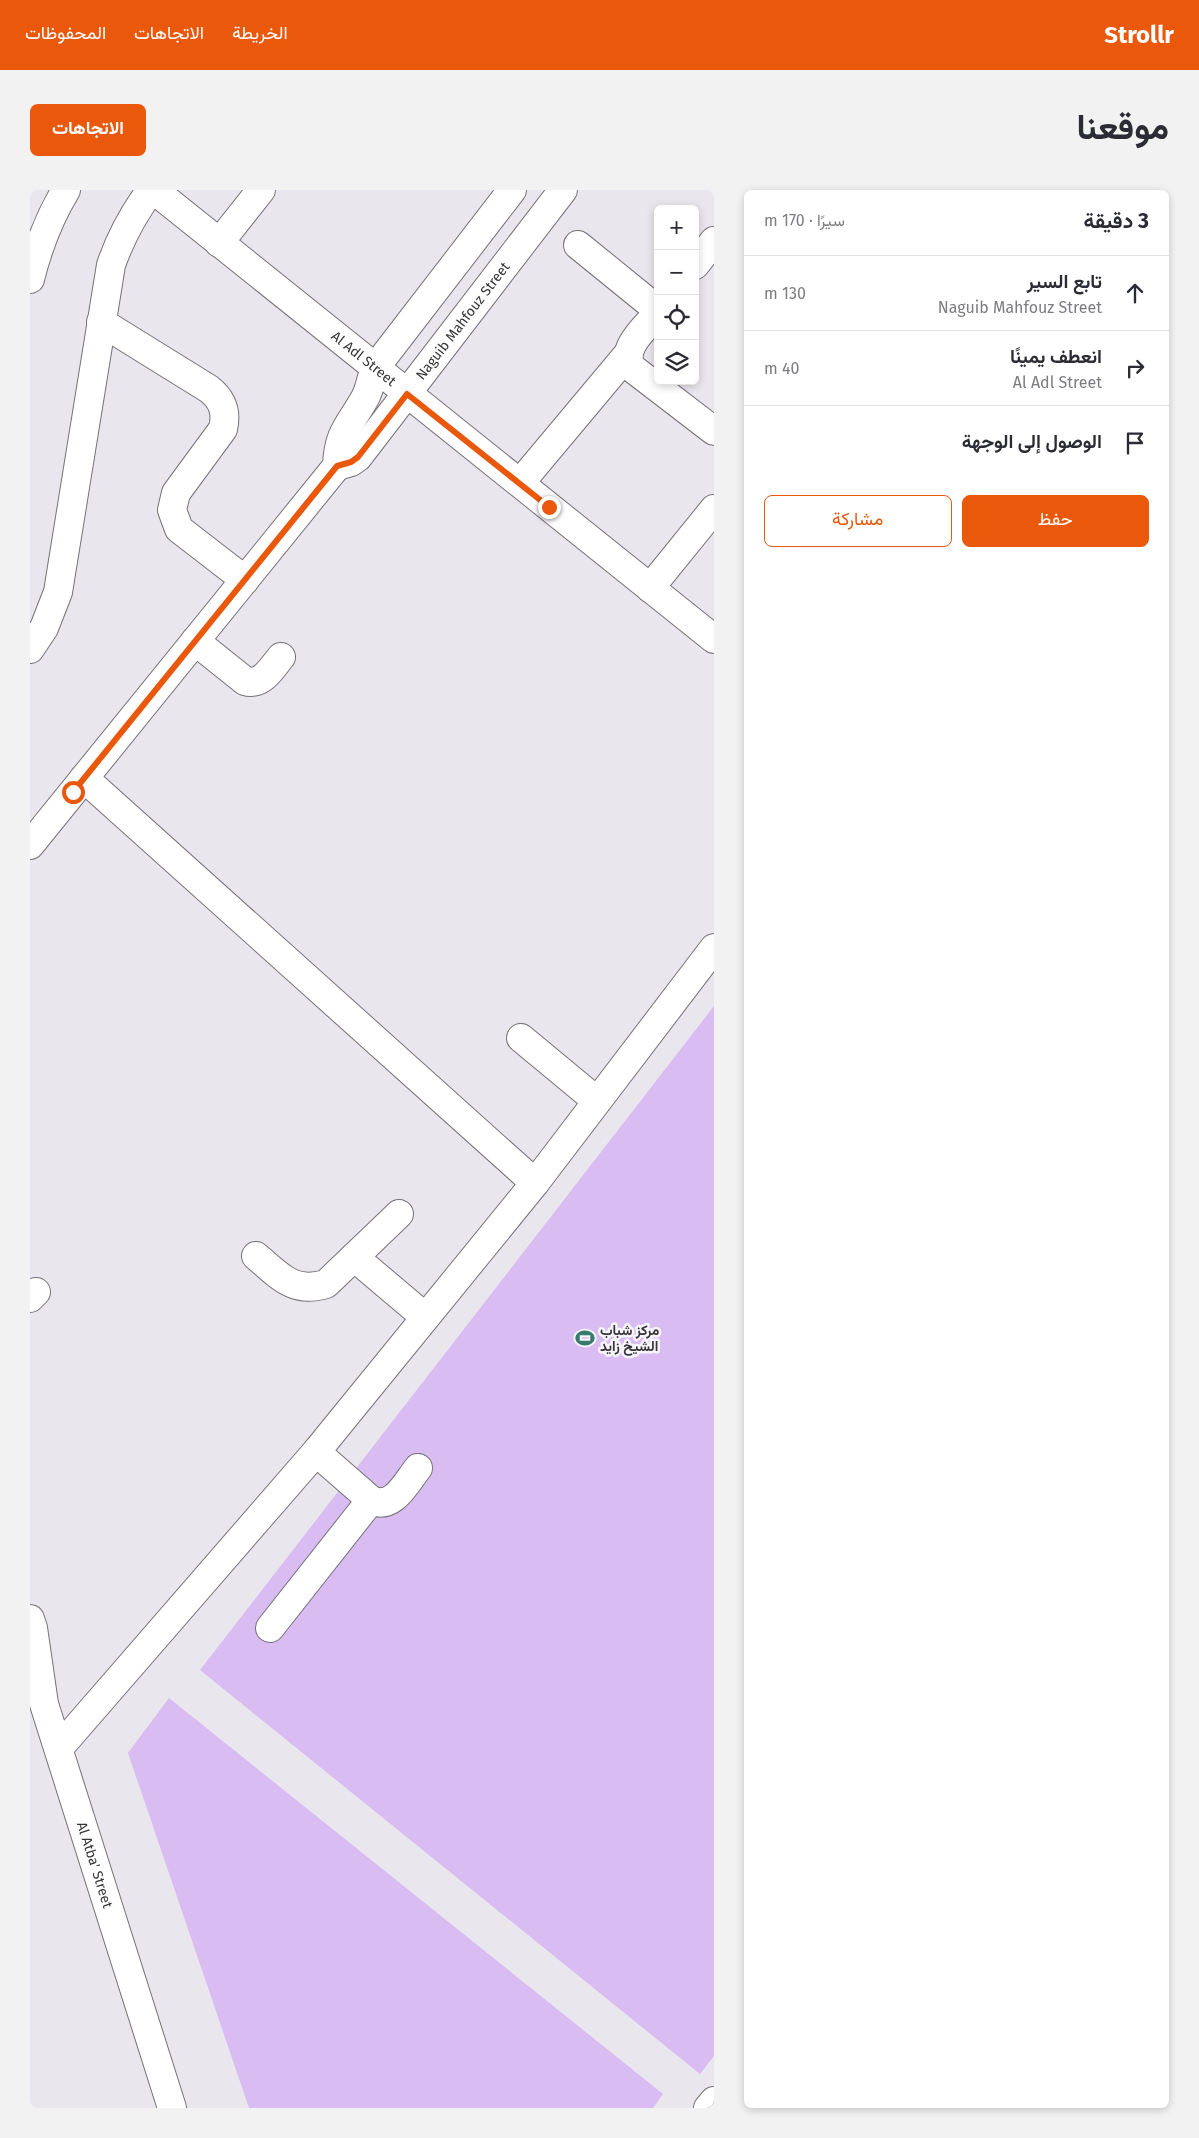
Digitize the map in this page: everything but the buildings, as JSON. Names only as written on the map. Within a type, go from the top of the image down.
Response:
[{"type":"street","points":[[30,279],[37,250],[66,190]]},
{"type":"street","points":[[30,649],[44,628],[58,592],[111,265],[121,237],[134,212],[153,190]]},
{"type":"street","name":"Al Adl Street","points":[[153,190],[714,639]]},
{"type":"street","points":[[219,242],[262,190]]},
{"type":"street","points":[[337,466],[340,440],[345,428],[364,398],[375,368],[512,190]]},
{"type":"street","name":"Naguib Mahfouz Street","points":[[30,845],[337,466],[351,462],[358,457],[563,190]]},
{"type":"street","points":[[699,260],[714,241]]},
{"type":"street","points":[[578,245],[654,309]]},
{"type":"street","points":[[520,484],[628,354],[654,317]]},
{"type":"street","points":[[101,322],[209,389],[220,400],[225,418],[223,429],[176,493],[172,510],[179,529],[244,580]]},
{"type":"street","points":[[628,354],[632,368],[714,430]]},
{"type":"street","points":[[650,588],[714,509]]},
{"type":"street","points":[[195,641],[245,681],[251,683],[258,682],[264,678],[281,657]]},
{"type":"street","points":[[84,778],[535,1183]]},
{"type":"street","points":[[59,1748],[316,1452],[535,1183],[714,948]]},
{"type":"street","points":[[521,1038],[597,1101]]},
{"type":"street","points":[[256,1256],[290,1284],[314,1288],[326,1284],[399,1214]]},
{"type":"street","points":[[354,1257],[425,1317]]},
{"type":"street","points":[[316,1452],[378,1504],[386,1503],[393,1499],[418,1468]]},
{"type":"street","points":[[270,1628],[371,1500]]},
{"type":"street","name":"Al Atba' Street","points":[[31,1626],[44,1704],[172,2108]]},
{"type":"street","points":[[708,2108],[714,2100]]},
{"type":"shaded area","name":"مركز شباب الشيخ زايد","points":[[714,1006],[714,2056],[700,2074],[200,1670]]},
{"type":"shaded area","points":[[169,1698],[663,2094],[653,2108],[249,2108],[128,1753]]},
{"type":"place","name":"مركز شباب الشيخ زايد","points":[[585,1338]]},
{"type":"route","points":[[73,792],[337,466],[344,465],[358,457],[407,394],[549,507]]}]
